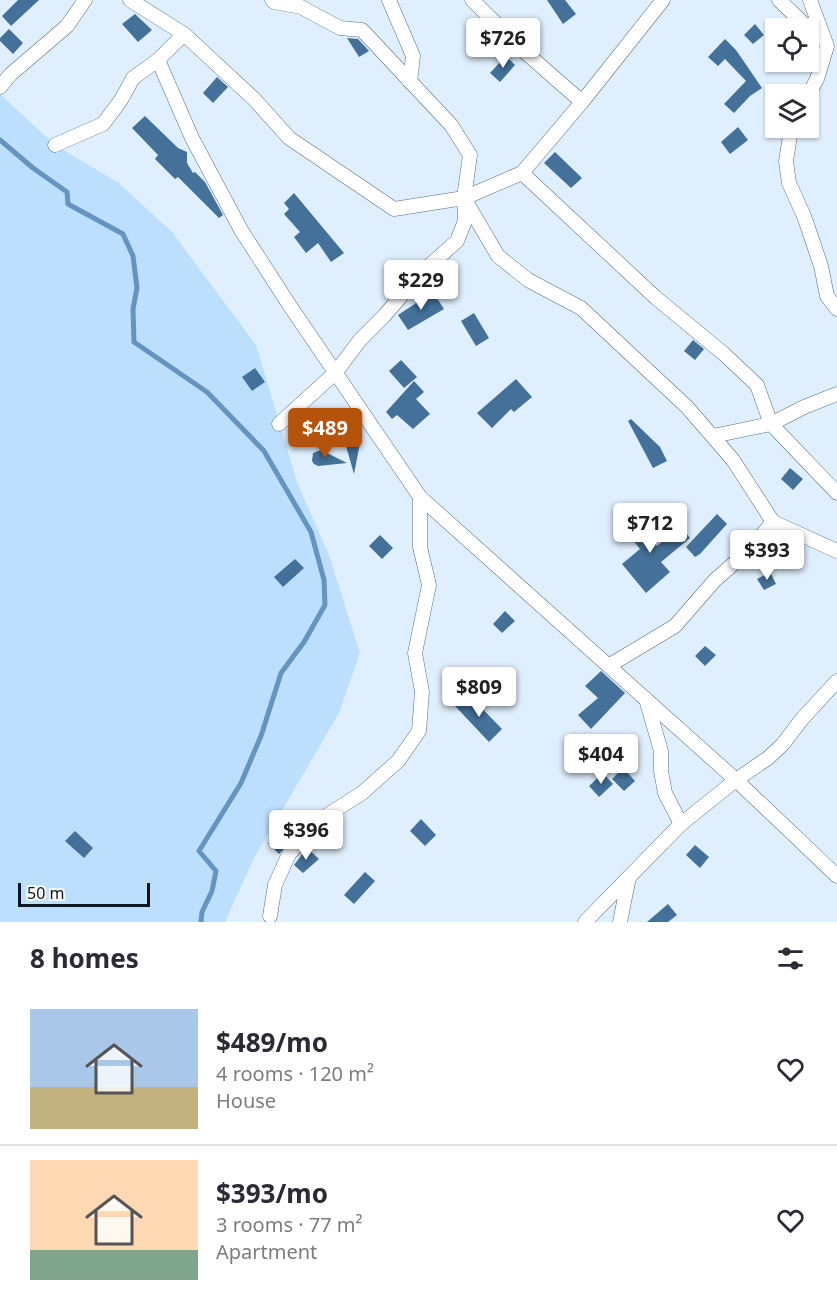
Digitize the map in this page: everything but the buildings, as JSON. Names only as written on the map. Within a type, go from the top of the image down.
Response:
[{"type":"street","points":[[0,87],[28,59],[67,26],[85,0]]},
{"type":"street","points":[[130,0],[184,34],[254,99],[290,138],[394,209],[465,198],[522,173],[663,0]]},
{"type":"street","points":[[272,0],[301,7],[340,28],[362,30],[451,125],[470,155],[465,221],[457,241],[421,273],[360,340],[336,372],[279,424]]},
{"type":"street","points":[[389,0],[413,56],[410,82]]},
{"type":"street","points":[[472,0],[525,52],[582,102]]},
{"type":"street","points":[[778,0],[797,18]]},
{"type":"street","points":[[810,0],[832,50]]},
{"type":"street","points":[[55,145],[103,124],[121,100],[133,78],[158,60],[184,34]]},
{"type":"street","points":[[819,39],[832,50]]},
{"type":"street","points":[[814,84],[832,50]]},
{"type":"street","points":[[158,60],[192,138],[242,230],[290,306],[420,497],[610,665],[837,876]]},
{"type":"street","points":[[792,138],[786,161],[789,183],[804,216],[821,266],[827,296],[837,309]]},
{"type":"street","points":[[522,173],[656,297],[757,385],[771,424],[837,493]]},
{"type":"street","points":[[465,198],[498,256],[528,280],[581,308],[687,407],[734,460],[773,522],[837,551]]},
{"type":"street","points":[[713,436],[771,424],[804,407],[837,394]]},
{"type":"street","points":[[270,916],[275,885],[289,854],[323,818],[362,793],[398,761],[419,731],[422,692],[415,653],[429,585],[420,547],[420,497]]},
{"type":"street","points":[[610,665],[675,626],[715,580],[747,552],[773,522]]},
{"type":"street","points":[[585,922],[681,824],[783,744],[808,711],[837,681]]},
{"type":"street","points":[[645,697],[661,751],[661,771],[665,793],[681,824]]},
{"type":"street","points":[[620,922],[629,877]]},
{"type":"shaded area","points":[[0,94],[55,145],[119,183],[172,232],[256,345],[297,482],[329,555],[360,653],[339,713],[253,860],[225,922],[0,922]]},
{"type":"waterway","points":[[0,140],[33,168],[67,192],[68,204],[123,234],[133,256],[137,288],[133,309],[134,342],[207,392],[264,451],[311,532],[324,580],[325,605],[304,642],[281,673],[261,736],[241,783],[199,851],[216,871],[212,891],[202,912],[201,922]]}]
